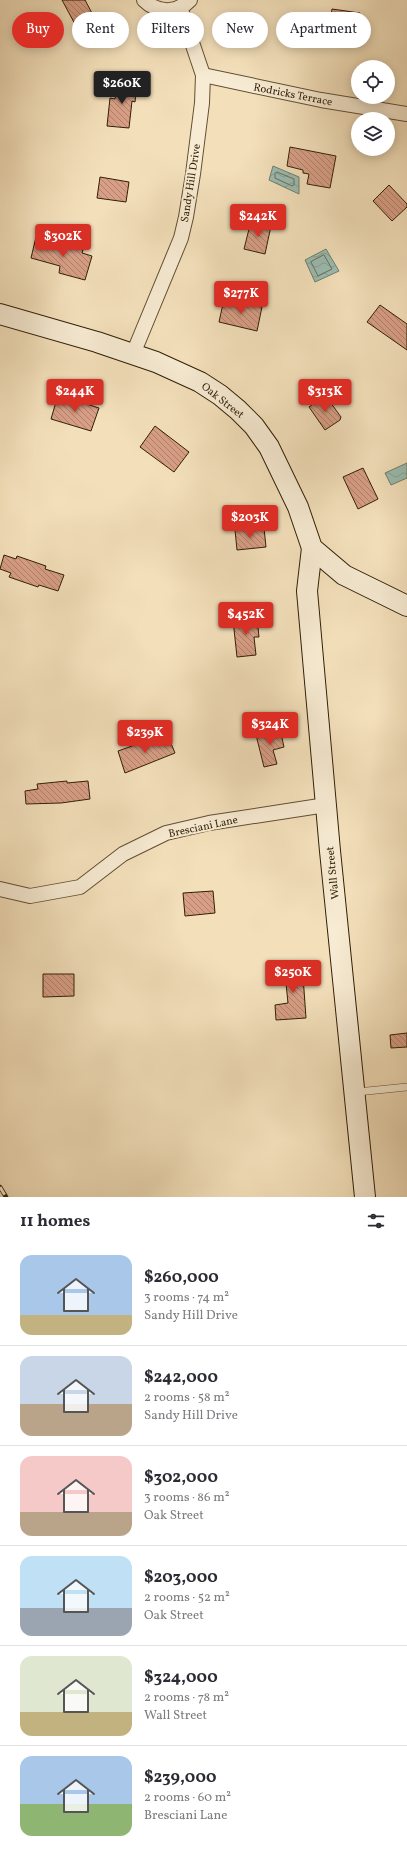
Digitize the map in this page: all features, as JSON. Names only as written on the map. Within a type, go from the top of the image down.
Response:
[{"type":"main road","name":"Oak Street","points":[[0,314],[133,354],[179,371],[200,382],[238,410],[254,426],[269,447],[298,507],[312,548]]},
{"type":"main road","points":[[312,548],[344,575],[407,606]]},
{"type":"main road","name":"Wall Street","points":[[312,548],[307,591],[326,806],[365,1197]]},
{"type":"street","name":"Sandy Hill Drive","points":[[133,354],[173,257],[186,217],[202,103],[203,75],[185,4],[165,10],[149,5],[144,0]]},
{"type":"street","name":"Rodricks Terrace","points":[[203,75],[321,100],[407,114]]},
{"type":"street","name":"Bresciani Lane","points":[[0,889],[30,896],[80,886],[124,854],[166,833],[209,823],[326,806]]},
{"type":"lane","points":[[354,1092],[407,1087]]},
{"type":"water","points":[[273,166],[299,177],[299,194],[269,180]]},
{"type":"water","points":[[326,249],[339,271],[315,282],[305,260]]},
{"type":"water","points":[[407,463],[407,478],[391,485],[385,473]]},
{"type":"building","points":[[62,0],[85,0],[91,12],[72,12],[72,19]]},
{"type":"building","points":[[332,9],[353,12],[332,12]]},
{"type":"building","points":[[117,80],[137,83],[135,102],[132,101],[129,128],[107,126],[110,98],[115,99]]},
{"type":"building","points":[[290,147],[336,156],[330,188],[307,184],[309,174],[303,173],[303,170],[287,166]]},
{"type":"building","points":[[100,177],[129,182],[126,202],[97,198]]},
{"type":"building","points":[[389,185],[407,204],[407,207],[392,221],[373,201]]},
{"type":"building","points":[[251,221],[271,226],[265,254],[244,249]]},
{"type":"building","points":[[36,237],[83,250],[82,253],[92,256],[85,280],[59,273],[60,266],[31,258]]},
{"type":"building","points":[[224,299],[262,307],[257,331],[219,322]]},
{"type":"building","points":[[380,305],[407,324],[407,350],[367,322]]},
{"type":"building","points":[[58,395],[99,408],[91,431],[51,419]]},
{"type":"building","points":[[325,395],[341,417],[340,420],[325,430],[309,407]]},
{"type":"building","points":[[155,426],[189,452],[174,472],[140,447]]},
{"type":"building","points":[[363,468],[378,499],[358,509],[343,477]]},
{"type":"building","points":[[264,528],[266,547],[237,550],[235,530]]},
{"type":"building","points":[[4,555],[16,559],[17,556],[46,566],[45,569],[64,575],[58,591],[39,585],[38,587],[9,577],[11,573],[0,569]]},
{"type":"building","points":[[257,617],[259,637],[254,637],[256,655],[237,657],[233,620]]},
{"type":"building","points":[[280,729],[284,747],[273,750],[277,764],[264,767],[256,735]]},
{"type":"building","points":[[168,736],[175,753],[125,773],[118,751],[149,740],[150,743]]},
{"type":"building","points":[[67,781],[67,783],[88,781],[90,799],[61,803],[26,804],[25,791],[38,789],[37,784]]},
{"type":"building","points":[[213,891],[215,913],[185,916],[183,893]]},
{"type":"building","points":[[302,962],[306,1018],[276,1020],[275,1005],[288,1003],[284,964]]},
{"type":"building","points":[[43,974],[74,974],[74,996],[43,997]]},
{"type":"building","points":[[407,1033],[407,1047],[391,1048],[390,1035]]},
{"type":"railway","points":[[0,1187],[6,1197]]}]
